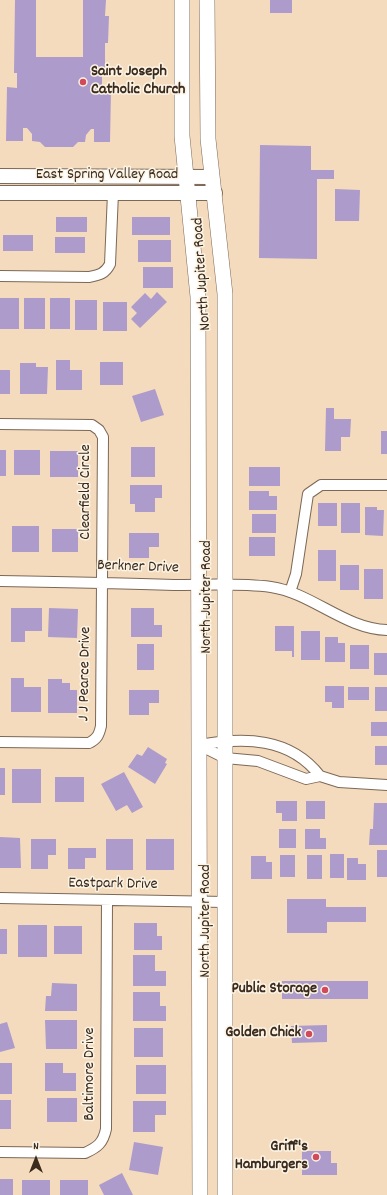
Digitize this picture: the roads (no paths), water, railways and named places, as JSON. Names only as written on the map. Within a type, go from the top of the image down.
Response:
[{"type":"main road","name":"North Jupiter Road","points":[[182,0],[182,136],[198,297],[200,585],[200,1195]]},
{"type":"main road","name":"North Jupiter Road","points":[[207,0],[208,139],[225,294],[225,1195]]},
{"type":"main road","points":[[182,27],[207,28]]},
{"type":"main road","points":[[200,1099],[225,1093]]},
{"type":"main road","points":[[200,1099],[225,1110]]},
{"type":"street","name":"East Spring Valley Road","points":[[0,176],[212,177]]},
{"type":"street","name":"East Spring Valley Road","points":[[0,193],[215,193]]},
{"type":"street","points":[[0,276],[89,277],[100,275],[107,271],[110,264],[113,193]]},
{"type":"street","name":"Clearfield Circle","points":[[0,424],[92,425],[99,430],[103,438],[102,582]]},
{"type":"street","points":[[290,592],[296,574],[308,494],[321,485],[387,485]]},
{"type":"street","name":"Berkner Drive","points":[[0,581],[200,585],[226,584],[272,588],[290,592],[339,616],[379,630],[387,630]]},
{"type":"street","name":"J J Pearce Drive","points":[[0,742],[89,744],[98,736],[101,726],[102,582]]},
{"type":"street","points":[[199,745],[226,740],[263,742],[280,746],[296,753],[310,763],[320,776]]},
{"type":"street","points":[[199,745],[225,758],[258,761],[306,779],[320,776],[339,782],[387,785]]},
{"type":"street","name":"Eastpark Drive","points":[[0,898],[225,902]]},
{"type":"street","name":"Baltimore Drive","points":[[0,1152],[85,1153],[96,1148],[104,1141],[106,1129],[108,900]]},
{"type":"place","name":"Saint Joseph Catholic Church","points":[[83,82]]},
{"type":"place","name":"Public Storage","points":[[325,990]]},
{"type":"place","name":"Golden Chick","points":[[309,1034]]},
{"type":"place","name":"Griff's Hamburgers","points":[[316,1157]]}]
